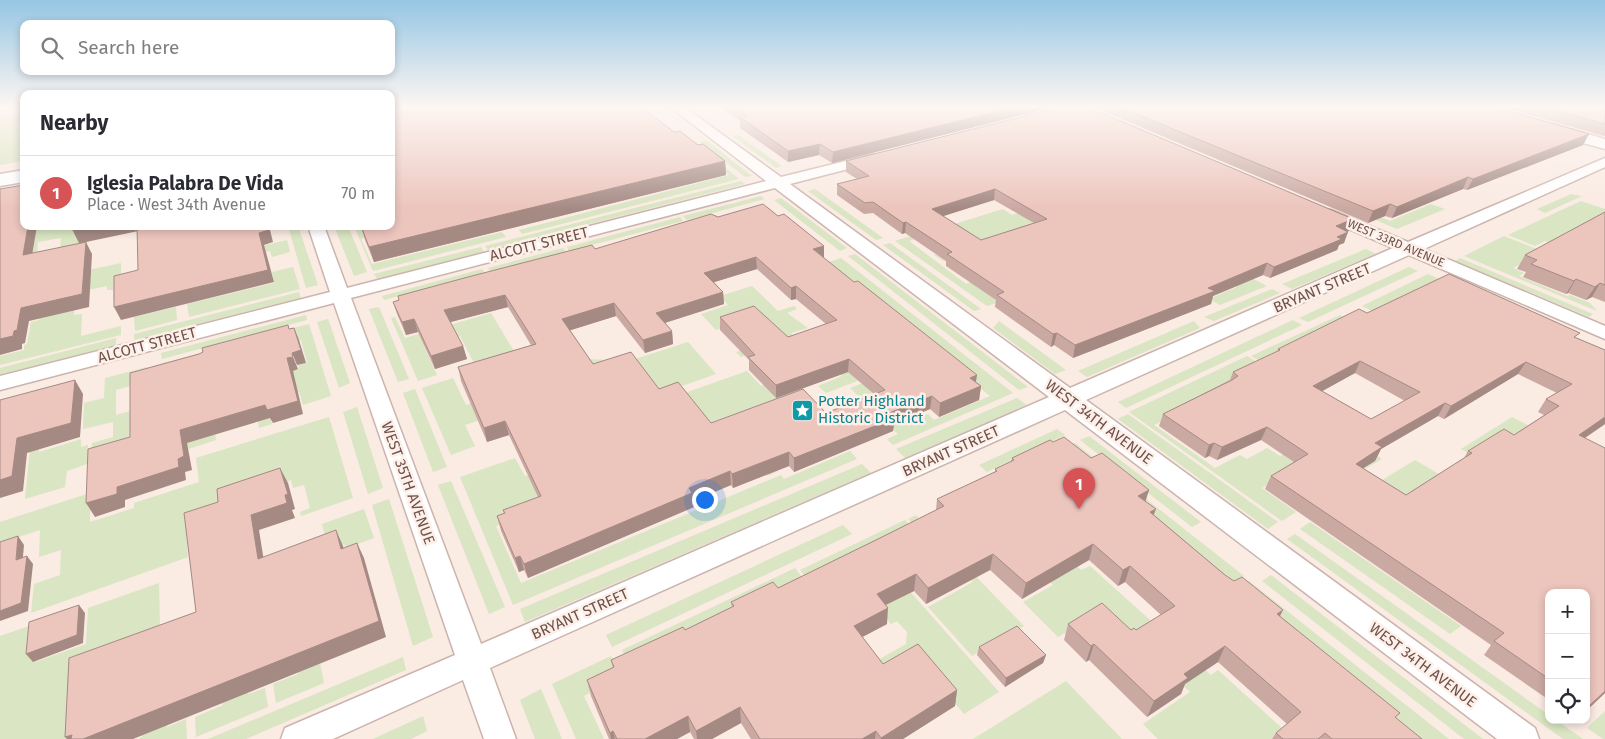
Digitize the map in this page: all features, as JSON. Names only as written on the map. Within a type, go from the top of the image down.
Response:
[{"type":"street","name":"WEST 34TH AVENUE","points":[[721,140],[1523,739]]},
{"type":"street","points":[[1593,140],[1605,144]]},
{"type":"street","name":"ALCOTT STREET","points":[[0,384],[890,154]]},
{"type":"street","name":"BRYANT STREET","points":[[297,739],[1605,162]]},
{"type":"street","points":[[0,180],[20,177]]},
{"type":"street","name":"WEST 33RD AVENUE","points":[[1310,206],[1605,333]]},
{"type":"street","name":"WEST 35TH AVENUE","points":[[317,230],[500,739]]},
{"type":"green space","points":[[0,140],[20,140],[20,162],[0,165]]},
{"type":"green space","points":[[707,140],[752,176],[745,177],[700,142]]},
{"type":"green space","points":[[738,140],[746,140],[782,166],[776,168]]},
{"type":"green space","points":[[707,153],[739,179],[522,234],[519,230],[729,175],[705,156]]},
{"type":"green space","points":[[741,181],[745,184],[488,250],[485,246]]},
{"type":"green space","points":[[1306,186],[1390,221],[1431,204],[1445,209],[1397,229],[1300,188]]},
{"type":"green space","points":[[815,189],[883,238],[876,240],[808,191]]},
{"type":"green space","points":[[1571,194],[1582,196],[1545,213],[1537,209]]},
{"type":"green space","points":[[761,196],[765,199],[687,220],[683,216]]},
{"type":"green space","points":[[781,198],[847,248],[840,251],[774,200]]},
{"type":"green space","points":[[1581,201],[1605,209],[1605,218],[1555,245],[1545,241],[1535,246],[1508,235]]},
{"type":"green space","points":[[1003,209],[1012,215],[1021,212],[1042,224],[1002,242],[944,261],[934,255],[969,243],[945,227]]},
{"type":"green space","points":[[680,217],[683,221],[569,251],[567,247]]},
{"type":"green space","points":[[941,227],[943,229],[909,241],[966,284],[973,281],[1002,301],[987,306],[895,241]]},
{"type":"green space","points":[[24,230],[79,230],[87,237],[87,243],[60,248],[61,238],[38,242],[37,253],[22,257]]},
{"type":"green space","points":[[289,230],[299,230],[318,285],[306,288]]},
{"type":"green space","points":[[336,230],[350,230],[367,272],[354,276]]},
{"type":"green space","points":[[356,230],[371,230],[366,237],[361,239],[372,264],[502,232],[506,237],[373,271]]},
{"type":"green space","points":[[1164,232],[1267,286],[1220,305],[1209,299],[1237,287]]},
{"type":"green space","points":[[1504,236],[1549,254],[1532,258],[1513,268],[1524,273],[1519,276],[1567,296],[1570,295],[1590,303],[1597,311],[1464,256]]},
{"type":"green space","points":[[287,240],[290,252],[272,257],[270,251],[262,252],[258,247]]},
{"type":"green space","points":[[890,243],[981,309],[974,311],[883,245]]},
{"type":"green space","points":[[481,247],[484,252],[377,279],[374,274]]},
{"type":"green space","points":[[563,248],[566,252],[491,272],[488,268]]},
{"type":"green space","points":[[1366,249],[1376,254],[1292,289],[1282,284]]},
{"type":"green space","points":[[855,254],[1028,387],[1019,390],[848,256]]},
{"type":"green space","points":[[841,258],[1013,393],[893,445],[887,439],[898,434],[850,388],[879,377],[922,416],[928,414],[934,420],[990,396],[831,268],[804,270]]},
{"type":"green space","points":[[1460,258],[1593,314],[1589,317],[1455,261]]},
{"type":"green space","points":[[121,263],[121,299],[113,301],[113,290],[107,290],[107,286],[88,290],[89,270]]},
{"type":"green space","points":[[293,267],[300,289],[189,317],[187,304],[274,283],[272,272]]},
{"type":"green space","points":[[1409,267],[1418,271],[1308,322],[1299,318]]},
{"type":"green space","points":[[482,269],[485,273],[384,300],[382,296]]},
{"type":"green space","points":[[1428,274],[1546,327],[1377,313],[1362,306]]},
{"type":"green space","points":[[752,286],[778,311],[794,306],[797,309],[787,313],[808,328],[791,333],[796,338],[741,357],[736,352],[776,338],[756,317],[716,330],[701,314],[728,305],[720,296]]},
{"type":"green space","points":[[1272,289],[1280,293],[1214,321],[1204,317]]},
{"type":"green space","points":[[76,292],[74,315],[82,314],[81,336],[121,326],[121,335],[0,365],[0,356],[24,350],[31,322],[39,320],[41,303]]},
{"type":"green space","points":[[299,292],[301,298],[134,340],[134,334]]},
{"type":"green space","points":[[176,307],[177,320],[135,331],[134,317]]},
{"type":"green space","points":[[379,307],[409,379],[398,382],[369,309]]},
{"type":"green space","points":[[491,313],[514,351],[474,363],[460,336],[424,346],[437,375],[418,381],[391,318],[395,317],[405,338]]},
{"type":"green space","points":[[306,315],[307,320],[162,359],[161,353]]},
{"type":"green space","points":[[1340,315],[1344,317],[1261,362],[1251,356]]},
{"type":"green space","points":[[328,319],[350,383],[339,388],[317,322]]},
{"type":"green space","points":[[1293,320],[1302,325],[1126,408],[1118,402]]},
{"type":"green space","points":[[999,321],[1066,370],[1055,374],[993,328]]},
{"type":"green space","points":[[1194,321],[1200,328],[1087,377],[1078,371]]},
{"type":"green space","points":[[309,324],[331,396],[303,405],[299,392],[269,401],[275,376],[299,369],[298,365],[307,363],[301,340],[296,341],[278,332]]},
{"type":"green space","points":[[799,335],[883,371],[826,393],[818,386],[842,376]]},
{"type":"green space","points":[[116,338],[116,345],[0,375],[0,368]]},
{"type":"green space","points":[[688,342],[716,374],[631,404],[588,359],[629,361]]},
{"type":"green space","points":[[211,350],[262,377],[272,424],[259,428],[255,405],[213,417],[216,440],[179,452],[91,463],[92,443],[113,437],[113,422],[83,429],[84,403],[104,398],[105,378],[147,367],[148,379],[144,382],[116,390],[116,415],[152,405],[153,366]]},
{"type":"green space","points":[[1247,356],[1364,425],[1228,389],[1154,425],[1215,468],[1240,455],[1247,459],[1267,448],[1280,456],[1324,432],[1349,438],[1382,459],[1356,474],[1300,466],[1262,488],[1296,512],[1282,521],[1129,412]]},
{"type":"green space","points":[[747,371],[761,386],[779,379],[799,399],[738,423],[778,471],[767,476],[741,444],[716,437],[682,394]]},
{"type":"green space","points":[[453,378],[466,405],[481,400],[489,417],[465,425],[475,446],[451,455],[422,388]]},
{"type":"green space","points":[[415,389],[447,467],[433,472],[403,393]]},
{"type":"green space","points":[[1017,398],[1027,405],[905,458],[896,449]]},
{"type":"green space","points":[[357,407],[383,488],[368,494],[343,412]]},
{"type":"green space","points":[[1128,414],[1278,522],[1268,529],[1118,419]]},
{"type":"green space","points":[[329,417],[353,498],[301,516],[300,512],[310,508],[304,485],[293,488],[291,480],[219,505],[220,515],[186,527],[188,557],[31,613],[34,584],[60,575],[61,550],[39,557],[40,530],[0,543],[0,522],[90,493],[90,522],[134,508],[134,503],[199,482],[196,458]]},
{"type":"green space","points":[[1512,417],[1573,449],[1470,454],[1461,449]]},
{"type":"green space","points":[[1057,429],[1065,435],[987,472],[979,465]]},
{"type":"green space","points":[[1089,436],[1201,522],[1192,527],[1080,440]]},
{"type":"green space","points":[[81,439],[81,447],[88,445],[87,464],[67,471],[65,487],[25,499],[30,449],[39,446],[39,452]]},
{"type":"green space","points":[[1075,443],[1244,576],[1223,589],[1061,449]]},
{"type":"green space","points":[[850,451],[857,459],[513,605],[460,477],[515,458],[525,476],[569,460],[546,506],[496,526],[521,583],[781,475],[784,479]]},
{"type":"green space","points":[[1415,460],[1442,476],[1477,525],[1369,488]]},
{"type":"green space","points":[[862,464],[871,473],[525,622],[520,609]]},
{"type":"green space","points":[[451,481],[505,607],[489,614],[438,485]]},
{"type":"green space","points":[[389,499],[433,637],[413,646],[372,505]]},
{"type":"green space","points":[[364,509],[374,538],[346,548],[344,544],[328,550],[322,524]]},
{"type":"green space","points":[[916,515],[1024,626],[972,656],[928,607],[973,582],[908,519]]},
{"type":"green space","points":[[905,520],[916,532],[875,552],[999,692],[964,714],[917,658],[882,678],[871,664],[906,644],[907,632],[897,621],[891,624],[844,568],[811,584],[800,570]]},
{"type":"green space","points":[[1310,522],[1461,626],[1450,634],[1300,529]]},
{"type":"green space","points":[[843,525],[852,534],[612,647],[606,635]]},
{"type":"green space","points":[[1295,534],[1545,712],[1545,724],[1562,724],[1583,739],[1563,739],[1287,539]]},
{"type":"green space","points":[[1059,550],[1081,570],[1090,566],[1211,675],[1218,670],[1294,739],[1158,739],[1143,724],[1190,692],[1130,635],[1097,615],[1058,637],[1023,602],[1053,585],[1032,565]]},
{"type":"green space","points":[[795,568],[822,603],[629,664],[622,650]]},
{"type":"green space","points":[[1271,575],[1483,739],[1464,739],[1262,581]]},
{"type":"green space","points":[[304,580],[324,683],[276,703],[273,684],[298,674],[296,663]]},
{"type":"green space","points":[[1249,581],[1449,739],[1409,739],[1235,590]]},
{"type":"green space","points":[[159,583],[160,628],[75,739],[0,739],[0,636],[38,623],[35,662],[86,644],[88,608]]},
{"type":"green space","points":[[611,656],[619,672],[612,681],[584,696],[604,739],[576,739],[552,684]]},
{"type":"green space","points":[[403,657],[406,670],[246,739],[208,739]]},
{"type":"green space","points":[[1066,681],[1122,739],[973,739]]},
{"type":"green space","points":[[248,686],[248,694],[265,688],[268,707],[196,737],[195,717],[223,705],[222,696]]},
{"type":"green space","points":[[541,689],[562,739],[535,739],[520,700]]},
{"type":"green space","points":[[1605,711],[1605,739],[1603,739],[1587,728]]},
{"type":"green space","points":[[423,716],[427,731],[411,739],[373,739]]},
{"type":"green space","points":[[186,719],[187,739],[138,739],[142,737],[142,730],[167,720],[167,727]]},
{"type":"building","points":[[395,140],[692,140],[698,145],[703,144],[725,161],[369,247],[363,230],[395,230]]},
{"type":"building","points":[[773,140],[880,140],[833,152],[820,144],[788,151]]},
{"type":"building","points":[[928,140],[1167,140],[1353,219],[1336,226],[1348,232],[1337,237],[1342,239],[1274,267],[1267,263],[1208,288],[1215,291],[1075,345],[1057,333],[1053,334],[997,295],[1004,292],[947,254],[952,252],[906,222],[903,223],[873,202],[865,203],[837,184],[869,176],[846,161]],"holes":[[[995,189],[1047,219],[981,240],[932,209]]]},
{"type":"building","points":[[1201,140],[1572,140],[1473,179],[1468,177],[1397,207],[1390,204],[1373,211]]},
{"type":"building","points":[[20,186],[20,230],[27,230],[23,255],[86,242],[82,294],[21,308],[17,330],[14,331],[13,336],[0,339],[0,189]]},
{"type":"building","points":[[763,204],[778,216],[784,214],[824,246],[813,249],[854,282],[858,281],[977,375],[970,378],[981,386],[940,403],[932,396],[889,413],[895,418],[794,458],[789,452],[732,474],[730,471],[689,488],[692,493],[524,564],[520,556],[515,558],[497,516],[505,513],[503,510],[541,496],[505,421],[484,428],[458,367],[536,344],[505,295],[444,310],[463,346],[431,356],[414,319],[402,322],[393,302],[399,300],[398,296],[468,277],[592,245],[595,249],[711,214],[718,217]],"holes":[[[756,257],[791,288],[796,286],[837,320],[788,337],[754,306],[720,317],[755,355],[748,357],[776,385],[849,359],[885,390],[826,413],[803,389],[711,423],[678,382],[659,389],[631,352],[593,364],[562,319],[614,303],[643,340],[672,331],[656,313],[723,292],[704,273]]]},
{"type":"building","points":[[1605,212],[1605,285],[1600,283],[1595,287],[1576,279],[1574,281],[1531,264],[1537,260],[1525,255]]},
{"type":"building","points":[[137,230],[269,230],[259,233],[268,270],[114,307],[114,276],[138,270]]},
{"type":"building","points":[[1449,274],[1580,333],[1574,337],[1605,350],[1605,417],[1579,435],[1605,448],[1605,691],[1590,705],[1590,589],[1545,589],[1545,676],[1494,641],[1504,633],[1271,476],[1308,454],[1267,427],[1222,447],[1214,443],[1209,445],[1163,414],[1238,376],[1233,372],[1359,309],[1367,313]],"holes":[[[1360,361],[1420,392],[1371,419],[1313,386]],[[1526,362],[1572,384],[1546,399],[1559,406],[1514,435],[1504,429],[1468,451],[1472,453],[1406,495],[1356,464],[1382,447],[1375,443],[1445,403],[1451,406]]]},
{"type":"building","points":[[288,325],[289,329],[294,328],[301,350],[292,353],[293,357],[287,358],[298,401],[267,410],[265,405],[180,430],[184,456],[178,459],[179,467],[117,487],[117,494],[86,503],[88,449],[130,437],[130,373],[199,354],[203,352],[202,348]]},
{"type":"building","points":[[75,380],[71,423],[17,438],[12,476],[0,480],[0,400]]},
{"type":"building","points":[[1064,437],[1091,458],[1102,453],[1149,490],[1138,496],[1156,509],[1150,512],[1225,575],[1234,581],[1242,577],[1283,610],[1277,614],[1400,713],[1395,717],[1422,739],[1332,739],[1325,733],[1318,739],[1283,739],[1276,733],[1301,712],[1225,646],[1184,674],[1188,678],[1154,701],[1094,644],[1091,646],[1068,624],[1102,603],[1131,630],[1134,628],[1136,630],[1175,606],[1130,566],[1123,570],[1093,544],[1026,583],[993,554],[928,588],[916,574],[877,594],[888,608],[854,626],[883,664],[918,644],[957,690],[881,738],[876,731],[862,739],[760,739],[740,707],[696,731],[688,716],[645,739],[617,739],[613,731],[610,733],[587,680],[614,667],[611,660],[683,627],[685,630],[734,606],[731,602],[773,582],[778,588],[880,538],[944,506],[937,499],[997,471],[995,469],[1014,460],[1012,458],[1050,440],[1053,442]]},
{"type":"building","points":[[280,468],[288,494],[285,495],[287,503],[251,515],[258,559],[336,530],[341,549],[357,543],[379,621],[83,739],[71,739],[72,735],[65,737],[69,658],[196,612],[184,513],[218,502],[217,489]]},
{"type":"building","points":[[18,536],[16,560],[27,556],[21,603],[0,611],[0,542]]},
{"type":"building","points":[[79,605],[77,635],[26,654],[29,622]]},
{"type":"building","points":[[1017,626],[1046,655],[1006,678],[979,647]]},
{"type":"place","name":"Potter Highland Historic District","points":[[802,410]]},
{"type":"place","name":"Iglesia Palabra De Vida","points":[[1079,509]]}]
